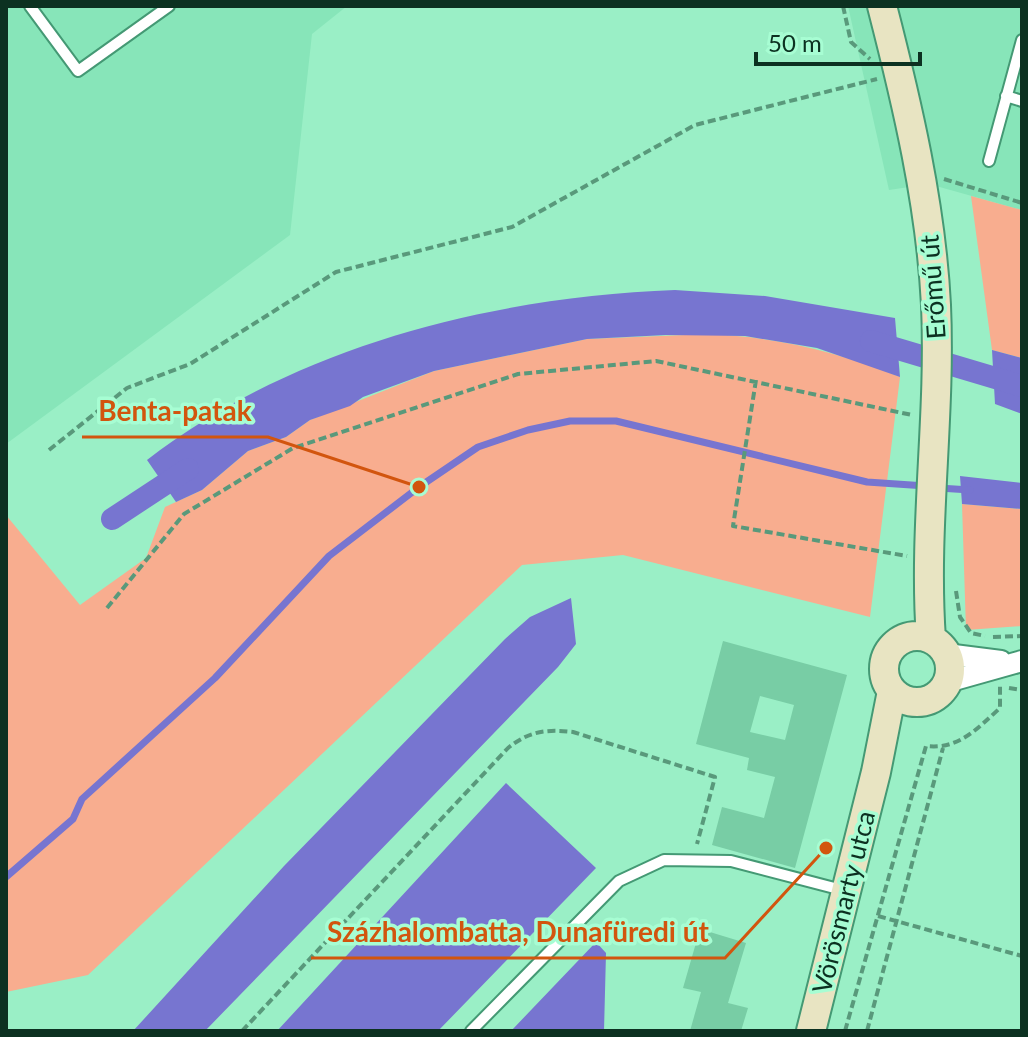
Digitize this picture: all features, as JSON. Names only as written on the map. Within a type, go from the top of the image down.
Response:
[{"type":"street","name":"Erőmű út","points":[[882,6],[918,170],[936,303],[938,421],[927,565],[942,659]]},
{"type":"street","name":"Erőmű út","points":[[901,640],[927,565]]},
{"type":"street","points":[[942,659],[929,700],[904,697],[885,678],[885,664],[890,650],[901,640],[916,636],[942,659],[1018,662]]},
{"type":"street","name":"Vörösmarty utca","points":[[811,1031],[876,772],[904,697]]},
{"type":"lane","points":[[30,6],[78,71],[169,6]]},
{"type":"lane","points":[[989,161],[1022,40]]},
{"type":"lane","points":[[1006,96],[1022,101]]},
{"type":"lane","points":[[471,1031],[619,881],[664,860],[731,861],[846,891]]},
{"type":"path","points":[[49,450],[127,388],[190,364],[336,272],[512,227],[695,125],[882,78],[872,61],[851,42],[843,6]]},
{"type":"path","points":[[944,179],[1022,203]]},
{"type":"path","points":[[107,608],[184,514],[293,448],[518,374],[656,361],[938,421]]},
{"type":"path","points":[[756,380],[736,491],[733,526],[927,565]]},
{"type":"path","points":[[955,585],[960,617],[971,633],[990,637],[1022,636]]},
{"type":"path","points":[[845,1031],[926,746],[943,748],[969,736],[1000,708],[1000,688],[1022,690]]},
{"type":"path","points":[[242,1031],[508,748],[533,732],[550,729],[573,732],[715,777],[694,860]]},
{"type":"path","points":[[867,1031],[943,748]]},
{"type":"path","points":[[877,916],[1022,956]]},
{"type":"shaded area","points":[[6,6],[347,6],[312,34],[290,235],[6,444]]},
{"type":"shaded area","points":[[848,6],[1022,6],[1022,210],[929,184],[889,190]]},
{"type":"shaded area","points":[[971,196],[1022,210],[1022,358],[992,350]]},
{"type":"shaded area","points":[[675,290],[765,296],[895,318],[900,377],[817,348],[745,336],[666,335],[587,339],[434,371],[363,397],[350,406],[310,420],[286,437],[248,451],[202,490],[176,502],[147,460],[204,420],[266,386],[330,358],[398,335],[536,303]]},
{"type":"shaded area","points":[[709,334],[758,338],[806,347],[900,377],[870,617],[623,555],[522,565],[88,975],[6,992],[6,515],[80,605],[146,558],[165,507],[202,490],[248,451],[286,437],[310,420],[434,371],[587,339]]},
{"type":"shaded area","points":[[992,350],[1022,358],[1022,414],[995,404]]},
{"type":"shaded area","points":[[960,476],[1022,483],[1022,509],[962,504]]},
{"type":"shaded area","points":[[962,504],[1022,509],[1022,626],[966,630]]},
{"type":"shaded area","points":[[571,598],[576,644],[558,667],[205,1031],[133,1031],[284,866],[505,639],[530,617]]},
{"type":"shaded area","points":[[506,783],[596,868],[438,1031],[277,1031]]},
{"type":"shaded area","points":[[596,942],[606,953],[604,1031],[511,1031]]},
{"type":"building","points":[[723,641],[847,675],[795,868],[712,845],[722,807],[764,818],[775,777],[747,770],[749,758],[696,744]],"holes":[[[760,696],[794,705],[785,740],[750,732]]]},
{"type":"building","points":[[700,929],[746,943],[728,1003],[748,1008],[741,1031],[690,1031],[701,992],[683,988]]},
{"type":"waterway","points":[[871,341],[1022,386]]},
{"type":"waterway","points":[[6,877],[73,819],[82,799],[215,678],[329,556],[419,487],[478,447],[528,430],[570,421],[616,421],[867,482],[926,486]]},
{"type":"waterway","points":[[112,519],[188,469]]},
{"type":"waterway","points":[[939,488],[970,490]]},
{"type":"place","name":"Benta-patak","points":[[419,487]]},
{"type":"place","name":"Százhalombatta, Dunafüredi út","points":[[826,848]]}]
